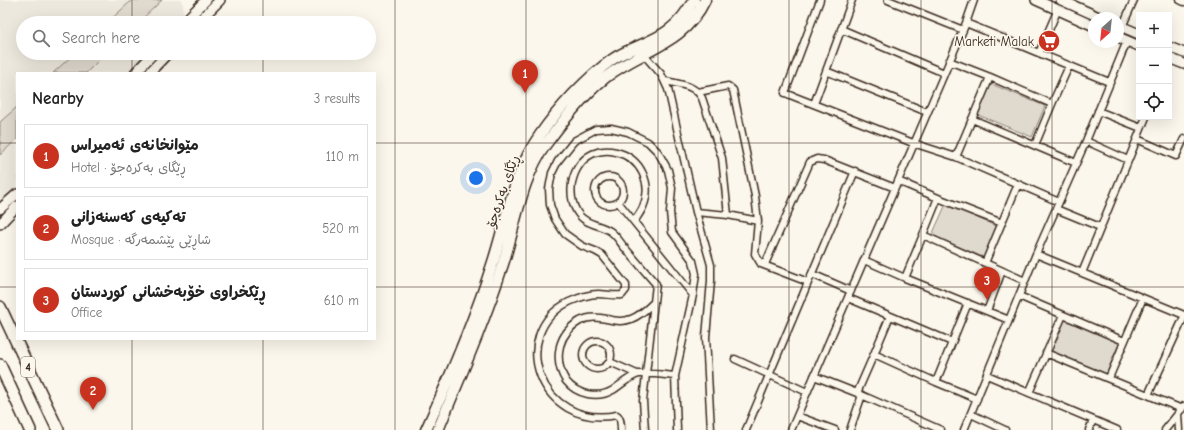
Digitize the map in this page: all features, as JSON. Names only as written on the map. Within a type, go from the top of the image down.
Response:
[{"type":"highway","name":"4","points":[[0,307],[58,430]]},
{"type":"highway","name":"4","points":[[0,365],[30,430]]},
{"type":"main road","points":[[190,16],[206,0]]},
{"type":"main road","points":[[204,16],[220,0]]},
{"type":"main road","name":"ڕێگای بەکرەجۆ","points":[[438,430],[488,307],[503,264],[526,184],[538,157],[554,133],[596,86],[620,67],[672,39],[683,30],[690,15],[694,0]]},
{"type":"main road","name":"ڕێگای بەکرەجۆ","points":[[426,430],[447,384],[480,299],[494,260],[519,174],[533,146],[566,104],[599,70],[623,53],[661,36],[681,20],[690,15],[705,0]]},
{"type":"main road","points":[[1036,0],[1059,4],[1088,14]]},
{"type":"main road","points":[[1059,4],[1088,22]]},
{"type":"main road","points":[[1124,28],[1136,33]]},
{"type":"main road","points":[[1124,40],[1136,45]]},
{"type":"main road","points":[[1172,48],[1184,53]]},
{"type":"main road","points":[[136,72],[147,60]]},
{"type":"main road","points":[[150,72],[161,60]]},
{"type":"main road","points":[[1172,60],[1184,64]]},
{"type":"main road","points":[[0,209],[13,206]]},
{"type":"main road","points":[[0,224],[13,206]]},
{"type":"street","points":[[820,0],[785,93],[913,143],[956,157],[1059,202]]},
{"type":"street","points":[[814,104],[852,0]]},
{"type":"street","points":[[888,0],[963,30]]},
{"type":"street","points":[[791,430],[851,292],[913,143],[966,23],[974,0]]},
{"type":"street","points":[[1124,19],[1134,0]]},
{"type":"street","points":[[1180,0],[1184,2]]},
{"type":"street","points":[[1039,53],[1059,4]]},
{"type":"street","points":[[966,23],[1109,82]]},
{"type":"street","points":[[841,29],[944,72]]},
{"type":"street","points":[[964,430],[1036,254],[1086,141],[1109,82],[1119,48]]},
{"type":"street","points":[[644,54],[656,67],[665,81],[696,212],[711,265],[711,281],[706,319],[706,337],[712,430]]},
{"type":"street","points":[[949,61],[1052,104]]},
{"type":"street","points":[[1035,145],[1069,66]]},
{"type":"street","points":[[826,71],[927,112]]},
{"type":"street","points":[[956,157],[990,77]]},
{"type":"street","points":[[665,81],[692,87],[698,92],[703,101],[721,153],[728,215]]},
{"type":"street","points":[[698,92],[728,86],[732,88],[755,196],[758,221],[755,254],[761,264],[808,282]]},
{"type":"street","points":[[1098,111],[1141,128]]},
{"type":"street","points":[[972,119],[1076,162]]},
{"type":"street","points":[[1082,272],[1145,120]]},
{"type":"street","points":[[621,430],[619,417],[617,415],[606,418],[577,415],[561,406],[548,395],[538,372],[537,346],[544,326],[557,310],[568,303],[588,295],[622,295],[626,290],[626,285],[602,255],[582,246],[565,234],[555,219],[550,205],[549,190],[552,173],[558,161],[569,146],[574,141],[596,129],[611,128],[637,136],[648,142],[658,152],[668,170],[672,188],[670,212],[672,232],[693,261],[696,274],[693,296],[675,376],[677,430]]},
{"type":"street","points":[[1136,139],[1176,156],[1184,139]]},
{"type":"street","points":[[1086,141],[1128,160]]},
{"type":"street","points":[[634,222],[643,207],[647,189],[643,173],[638,165],[626,156],[618,152],[610,151],[596,153],[581,163],[574,175],[571,189],[573,203],[578,213],[590,224],[612,232],[656,284],[643,401],[645,430]]},
{"type":"street","points":[[761,264],[766,262],[810,162],[817,159],[824,160],[895,188]]},
{"type":"street","points":[[746,430],[855,171]]},
{"type":"street","points":[[607,177],[613,177],[618,180],[624,189],[623,195],[618,202],[611,206],[600,203],[595,193],[597,182],[607,177]]},
{"type":"street","points":[[898,181],[1002,223]]},
{"type":"street","points":[[985,263],[1018,184]]},
{"type":"street","points":[[905,278],[938,198]]},
{"type":"street","points":[[618,202],[693,296]]},
{"type":"street","points":[[1056,209],[1100,227]]},
{"type":"street","points":[[696,212],[728,215],[758,221]]},
{"type":"street","points":[[923,235],[1025,281]]},
{"type":"street","points":[[1036,254],[1184,316],[1148,395]]},
{"type":"street","points":[[864,260],[1009,320]]},
{"type":"street","points":[[987,311],[1002,271]]},
{"type":"street","points":[[812,274],[851,292]]},
{"type":"street","points":[[1019,296],[1124,341]]},
{"type":"street","points":[[848,298],[952,342]]},
{"type":"street","points":[[1109,378],[1143,298]]},
{"type":"street","points":[[637,374],[606,393],[595,394],[580,392],[570,386],[563,376],[558,363],[559,350],[563,338],[571,327],[581,321],[596,316],[616,320],[631,320],[653,303]]},
{"type":"street","points":[[936,382],[968,303]]},
{"type":"street","points":[[1029,393],[1063,315]]},
{"type":"street","points":[[850,430],[860,394],[874,354],[890,316]]},
{"type":"street","points":[[592,342],[603,342],[610,350],[610,362],[602,369],[596,370],[590,368],[583,360],[582,355],[584,349],[592,342]]},
{"type":"street","points":[[1046,353],[1109,378],[1181,410]]},
{"type":"street","points":[[874,354],[977,399]]},
{"type":"street","points":[[735,359],[808,392]]},
{"type":"street","points":[[610,362],[637,374],[675,376]]},
{"type":"street","points":[[987,375],[1117,430]]},
{"type":"street","points":[[814,376],[860,394],[941,430]]},
{"type":"street","points":[[1165,430],[1181,410]]},
{"type":"street","points":[[1179,430],[1181,410]]},
{"type":"street","points":[[970,414],[1005,430]]},
{"type":"street","points":[[797,416],[835,430]]},
{"type":"street","points":[[1089,430],[1093,420]]},
{"type":"shaded area","points":[[0,0],[181,0],[183,5],[183,16],[16,16],[16,60],[147,60],[135,72],[16,72],[16,194],[0,209]]},
{"type":"shaded area","points":[[132,0],[162,0],[145,16],[115,16]]},
{"type":"shaded area","points":[[67,60],[99,60],[87,72],[54,72]]},
{"type":"shaded area","points":[[991,84],[1045,106],[1032,137],[978,115]]},
{"type":"shaded area","points":[[16,108],[16,140],[0,155],[0,122]]},
{"type":"shaded area","points":[[946,204],[998,227],[985,258],[932,235]]},
{"type":"shaded area","points":[[1064,319],[1119,343],[1106,375],[1051,351]]},
{"type":"place","name":"Marketi Malak","points":[[1049,41]]},
{"type":"place","name":"مێوانخانەی ئەمیراس","points":[[525,93]]},
{"type":"place","name":"ڕێکخراوی خۆبەخشانی کوردستان","points":[[987,300]]},
{"type":"place","name":"تەکیەی کەسنەزانی","points":[[93,410]]}]
